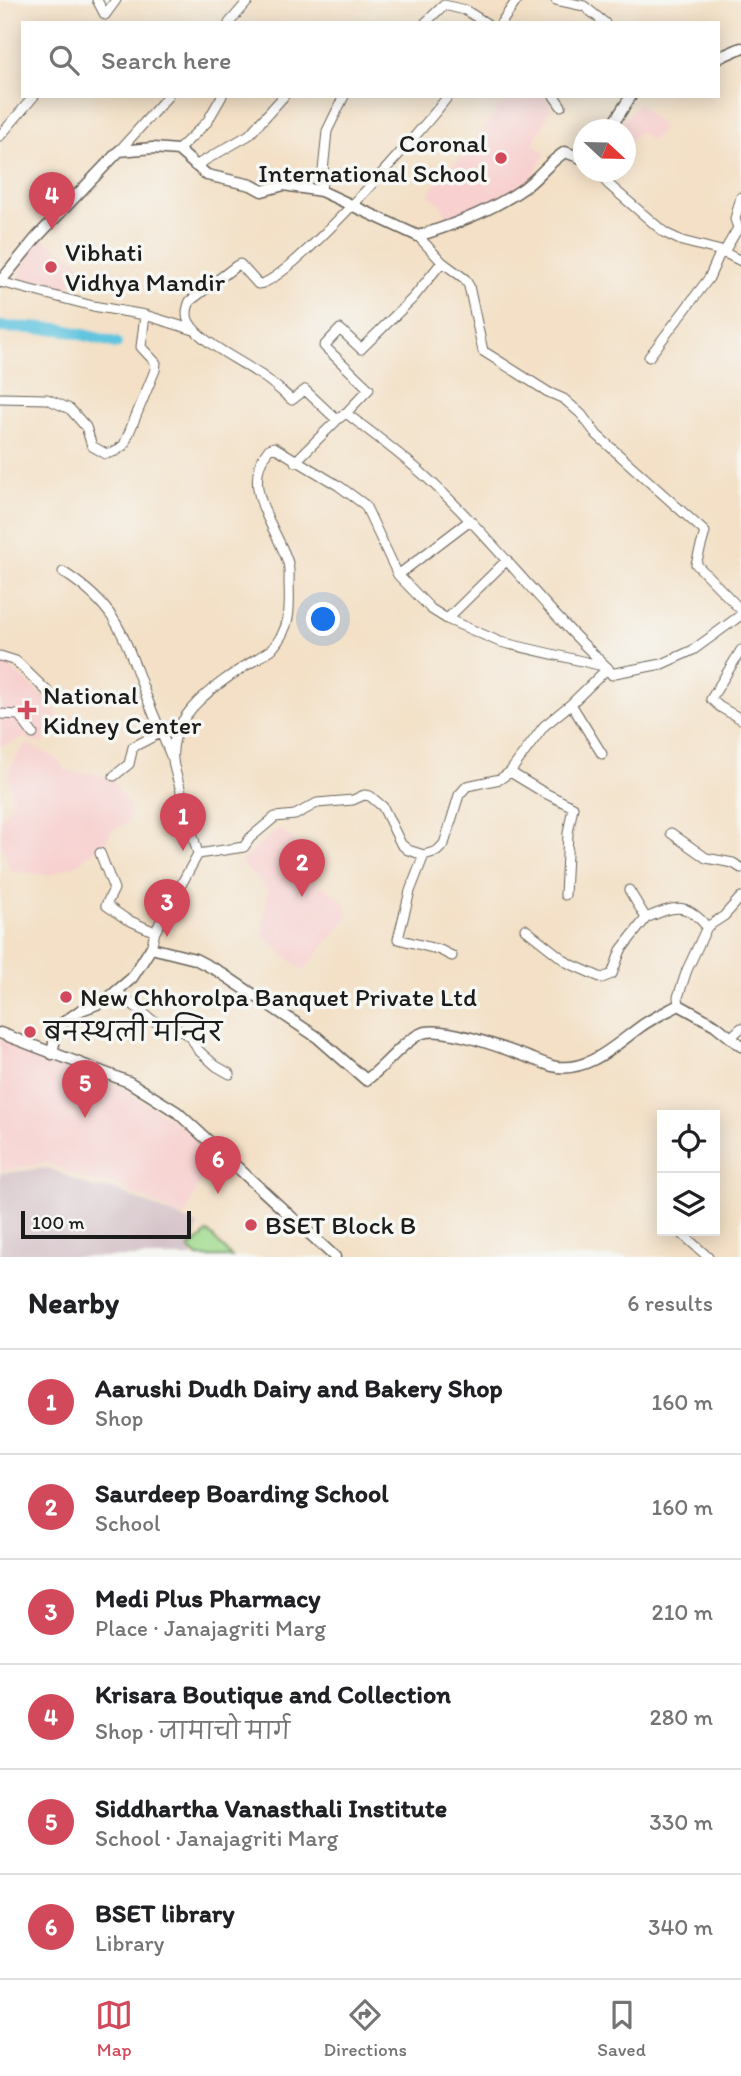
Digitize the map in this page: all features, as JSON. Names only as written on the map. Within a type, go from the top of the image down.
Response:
[{"type":"street","points":[[97,0],[101,19]]},
{"type":"street","points":[[101,19],[116,0]]},
{"type":"street","points":[[231,21],[249,0]]},
{"type":"street","points":[[502,21],[517,0]]},
{"type":"street","points":[[556,0],[584,6],[603,21]]},
{"type":"street","points":[[427,21],[444,5],[466,10],[483,21]]},
{"type":"street","points":[[720,57],[741,48]]},
{"type":"street","points":[[0,136],[32,98]]},
{"type":"street","points":[[166,98],[36,237],[0,282],[93,306],[145,315],[196,331]]},
{"type":"street","points":[[178,150],[207,122],[221,98]]},
{"type":"street","points":[[195,166],[249,135],[282,98]]},
{"type":"street","points":[[321,191],[327,131],[343,98]]},
{"type":"street","points":[[337,420],[305,390],[292,400],[259,373],[196,331],[188,321],[190,301],[240,264],[258,284],[263,284],[279,274],[410,145],[446,98]]},
{"type":"street","points":[[555,98],[561,106]]},
{"type":"street","points":[[616,119],[630,98]]},
{"type":"street","points":[[119,151],[153,148],[178,150],[207,175],[251,184],[262,191],[284,185],[321,191],[418,236],[442,261],[465,279],[469,286],[483,351],[548,392],[564,399],[582,414],[597,435],[705,532],[696,564],[741,613],[693,650],[662,663],[612,675],[507,560],[425,476],[346,413]]},
{"type":"street","points":[[418,236],[441,229],[499,203],[524,188],[551,161],[565,152],[573,155]]},
{"type":"street","points":[[606,182],[665,233],[682,241],[723,252],[741,261]]},
{"type":"street","points":[[649,357],[709,278],[738,228],[735,219],[741,197]]},
{"type":"street","points":[[295,461],[369,389],[324,346],[340,329],[361,349],[413,298],[442,261]]},
{"type":"street","points":[[0,398],[47,399],[70,409],[86,428],[92,446],[106,454],[116,451],[124,445],[155,370],[156,363],[141,347],[145,315]]},
{"type":"street","points":[[173,761],[174,743],[191,710],[227,679],[272,649],[280,639],[290,615],[287,561],[268,522],[256,484],[256,475],[263,456],[274,447],[365,505],[398,575],[431,609],[447,620],[500,642],[608,668]]},
{"type":"street","points":[[398,575],[469,520]]},
{"type":"street","points":[[447,620],[507,560]]},
{"type":"street","points":[[52,1054],[57,1027],[81,1010],[105,1001],[132,978],[151,948],[155,933],[198,854],[173,761],[129,647],[117,623],[100,600],[63,572]]},
{"type":"street","points":[[741,650],[711,699],[741,719]]},
{"type":"street","points":[[0,656],[16,661],[50,694]]},
{"type":"street","points":[[198,854],[244,847],[250,838],[275,817],[295,816],[317,803],[353,800],[364,795],[370,796],[383,807],[401,844],[408,850],[424,855],[437,852],[444,844],[458,795],[467,786],[500,779],[510,772],[544,726],[608,668]]},
{"type":"street","points":[[571,704],[602,754]]},
{"type":"street","points":[[0,714],[19,715],[33,734]]},
{"type":"street","points":[[114,776],[129,764],[133,747],[162,732]]},
{"type":"street","points":[[510,772],[573,807],[568,833],[565,895]]},
{"type":"street","points":[[671,833],[706,858],[733,863],[741,868]]},
{"type":"street","points":[[100,853],[114,889],[106,905],[126,919],[155,933]]},
{"type":"street","points":[[424,855],[410,891],[398,939],[452,956]]},
{"type":"street","points":[[629,890],[646,918]]},
{"type":"street","points":[[679,1005],[678,997],[687,970],[707,927],[724,916],[741,897]]},
{"type":"street","points":[[524,929],[568,962],[602,978],[612,974],[621,950],[646,918],[675,908],[687,908],[707,927]]},
{"type":"street","points":[[151,948],[195,959],[218,971],[317,1037],[366,1080],[411,1040],[422,1032],[432,1031],[465,1037],[562,1069],[575,1067],[618,1045],[641,1026],[679,1005]]},
{"type":"street","points":[[116,991],[152,1020],[178,1029],[191,1037],[198,1050],[230,1074]]},
{"type":"street","points":[[679,1005],[715,1025],[741,1046]]},
{"type":"street","points":[[731,1037],[741,1028]]},
{"type":"street","points":[[0,1033],[129,1082],[177,1112],[335,1257]]},
{"type":"street","points":[[685,1236],[708,1257]]},
{"type":"shaded area","name":"Coronal International School","points":[[504,98],[548,98],[551,109],[533,144],[544,152],[544,156],[526,188],[449,220],[440,203],[428,194],[473,145]]},
{"type":"shaded area","points":[[638,103],[664,128],[651,141],[639,131],[636,134],[636,119],[623,119]]},
{"type":"shaded area","name":"Vibhati Vidhya Mandir","points":[[40,237],[79,262],[78,271],[66,294],[20,276],[27,253]]},
{"type":"shaded area","name":"National Kidney Center","points":[[3,661],[52,703],[58,716],[42,745],[24,738],[0,747],[0,662]]},
{"type":"shaded area","points":[[26,743],[54,757],[67,771],[111,777],[130,808],[129,822],[112,830],[106,841],[76,865],[48,875],[10,871],[0,844],[0,820],[13,800],[8,771]]},
{"type":"shaded area","points":[[279,828],[301,846],[316,881],[345,903],[347,918],[303,971],[262,935],[268,891],[240,861]]},
{"type":"shaded area","points":[[0,1036],[120,1086],[219,1150],[199,1184],[184,1218],[110,1183],[96,1184],[47,1163],[0,1171]]},
{"type":"shaded area","points":[[48,1168],[96,1189],[110,1188],[198,1225],[191,1257],[0,1257],[0,1173]]},
{"type":"green space","points":[[208,1232],[232,1257],[198,1257],[189,1249]]},
{"type":"waterway","points":[[0,327],[60,329],[116,343]]},
{"type":"place","name":"Coronal International School","points":[[501,158]]},
{"type":"place","name":"Krisara Boutique and Collection","points":[[52,230]]},
{"type":"place","name":"Vibhati Vidhya Mandir","points":[[51,267]]},
{"type":"place","name":"National Kidney Center","points":[[27,710]]},
{"type":"place","name":"Aarushi Dudh Dairy and Bakery Shop","points":[[183,851]]},
{"type":"place","name":"Saurdeep Boarding School","points":[[302,897]]},
{"type":"place","name":"Medi Plus Pharmacy","points":[[167,937]]},
{"type":"place","name":"New Chhorolpa Banquet Private Ltd","points":[[66,997]]},
{"type":"place","name":"बनस्थली मन्दिर","points":[[30,1032]]},
{"type":"place","name":"Siddhartha Vanasthali Institute","points":[[85,1118]]},
{"type":"place","name":"BSET library","points":[[218,1194]]},
{"type":"place","name":"BSET Block B","points":[[251,1225]]}]
